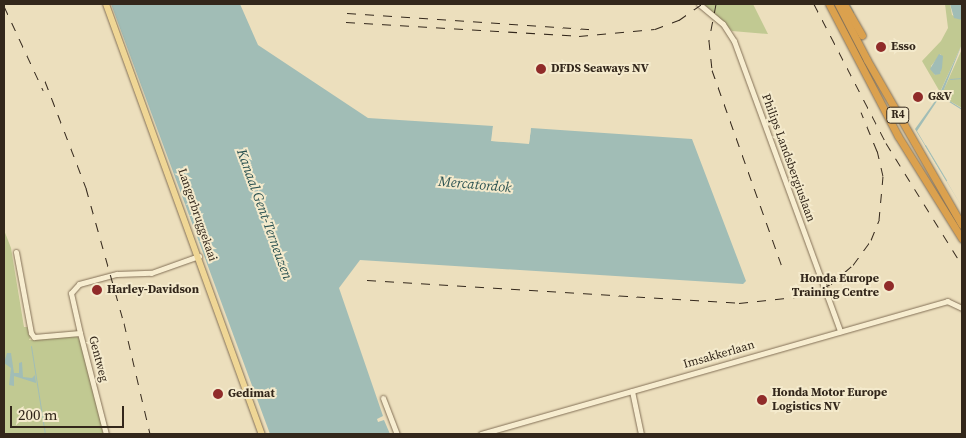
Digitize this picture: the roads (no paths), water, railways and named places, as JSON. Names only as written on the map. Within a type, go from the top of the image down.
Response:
[{"type":"highway","name":"R4","points":[[829,4],[898,136],[962,239]]},
{"type":"highway","name":"R4","points":[[838,4],[867,60],[962,225]]},
{"type":"highway","name":"R4","points":[[843,4],[867,55],[962,218]]},
{"type":"highway","points":[[843,4],[862,35]]},
{"type":"main road","name":"Langerbruggekaai","points":[[106,4],[262,434]]},
{"type":"street","name":"Philips Landsbergiuslaan","points":[[699,4],[723,24],[734,41],[840,331]]},
{"type":"street","name":"Gentweg","points":[[16,252],[34,337],[80,333],[106,434]]},
{"type":"street","points":[[80,333],[71,293],[79,284],[117,274],[151,273],[199,256]]},
{"type":"street","name":"Imsakkerlaan","points":[[481,434],[946,301],[962,308]]},
{"type":"street","points":[[632,391],[641,434]]},
{"type":"street","points":[[383,398],[397,434]]},
{"type":"water","points":[[111,4],[240,4],[258,45],[368,118],[493,126],[492,141],[529,143],[531,128],[692,139],[746,281],[743,284],[360,260],[339,288],[383,416],[377,419],[378,422],[384,420],[390,434],[270,434]]},
{"type":"water","points":[[950,4],[962,4],[962,20],[954,18]]},
{"type":"water","points":[[962,44],[943,92],[917,131],[962,207],[915,129],[938,97]]},
{"type":"water","points":[[939,54],[943,56],[942,68],[940,74],[935,75],[930,69]]},
{"type":"water","points":[[7,353],[11,353],[14,373],[19,373],[19,363],[22,362],[23,377],[32,378],[35,375],[36,383],[14,376],[14,386],[9,385],[11,368],[4,363]]},
{"type":"waterway","points":[[849,4],[853,12]]},
{"type":"waterway","points":[[950,79],[962,78]]},
{"type":"waterway","points":[[941,96],[962,109]]},
{"type":"waterway","points":[[925,145],[946,180]]},
{"type":"waterway","points":[[31,346],[45,434]]},
{"type":"railway","points":[[346,22],[579,36],[655,29],[679,20],[702,4]]},
{"type":"railway","points":[[716,4],[709,41],[712,70],[784,272]]},
{"type":"railway","points":[[814,4],[886,143],[962,265]]},
{"type":"railway","points":[[4,6],[43,90]]},
{"type":"railway","points":[[347,13],[591,29]]},
{"type":"railway","points":[[45,81],[86,188],[124,323],[150,434]]},
{"type":"railway","points":[[367,280],[739,303],[805,296],[831,284],[853,265],[871,240],[879,220],[883,176],[877,151],[861,112]]},
{"type":"place","name":"Esso","points":[[881,47]]},
{"type":"place","name":"DFDS Seaways NV","points":[[541,69]]},
{"type":"place","name":"G&V","points":[[918,97]]},
{"type":"place","name":"Honda Europe Training Centre","points":[[889,286]]},
{"type":"place","name":"Harley-Davidson","points":[[97,290]]},
{"type":"place","name":"Gedimat","points":[[218,394]]},
{"type":"place","name":"Honda Motor Europe Logistics NV","points":[[762,400]]},
{"type":"water label","name":"Mercatordok","points":[[475,184]]},
{"type":"water label","name":"Kanaal Gent-Terneuzen","points":[[265,214]]}]
